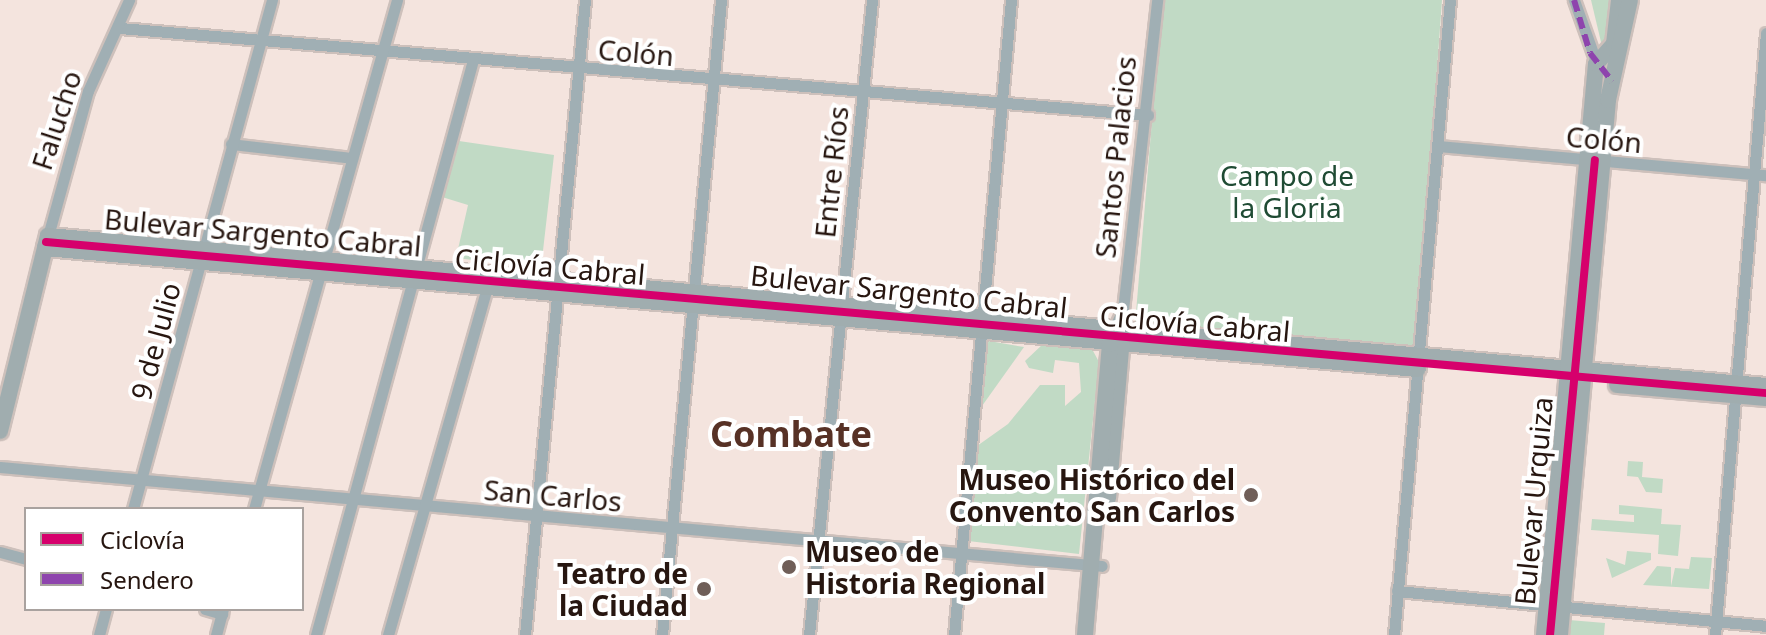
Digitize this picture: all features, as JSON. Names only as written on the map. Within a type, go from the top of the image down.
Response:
[{"type":"main road","name":"Bulevar Urquiza","points":[[1544,635],[1554,606],[1595,160],[1596,64],[1614,44],[1619,0]]},
{"type":"main road","name":"Bulevar Urquiza","points":[[1595,160],[1630,0]]},
{"type":"main road","name":"Bulevar Sargento Cabral","points":[[45,248],[321,266],[1419,364],[1736,389],[1766,386]]},
{"type":"main road","name":"Falucho","points":[[0,396],[29,281],[45,248]]},
{"type":"main road","name":"Falucho","points":[[0,431],[45,248]]},
{"type":"main road","name":"Bulevar Sargento Cabral","points":[[416,275],[487,288],[557,287]]},
{"type":"main road","points":[[1085,635],[1096,566],[1118,335]]},
{"type":"main road","name":"Bulevar Sargento Cabral","points":[[1736,389],[1766,398]]},
{"type":"main road","points":[[1095,635],[1096,566]]},
{"type":"main road","name":"Bulevar Urquiza","points":[[1554,606],[1560,635]]},
{"type":"street","name":"Falucho","points":[[45,248],[88,91],[120,28],[129,0]]},
{"type":"street","name":"9 de Julio","points":[[134,507],[199,256],[272,0]]},
{"type":"street","points":[[255,507],[397,0]]},
{"type":"street","points":[[525,635],[585,0]]},
{"type":"street","points":[[662,635],[688,299],[721,0]]},
{"type":"street","name":"Entre Ríos","points":[[809,635],[872,0]]},
{"type":"street","points":[[954,635],[1011,0]]},
{"type":"street","name":"Santos Palacios","points":[[1118,335],[1148,115],[1157,0]]},
{"type":"street","points":[[1394,635],[1450,0]]},
{"type":"street","points":[[1574,0],[1596,64],[1612,81]]},
{"type":"street","name":"Colón","points":[[120,28],[862,96],[1148,115]]},
{"type":"street","points":[[1715,629],[1736,389],[1761,175],[1766,33]]},
{"type":"street","points":[[316,635],[473,60]]},
{"type":"street","points":[[231,144],[352,158]]},
{"type":"street","name":"Colón","points":[[1438,146],[1761,175]]},
{"type":"street","points":[[388,635],[487,288]]},
{"type":"street","name":"San Carlos","points":[[0,467],[423,508],[1096,566]]},
{"type":"street","points":[[0,552],[24,558]]},
{"type":"street","points":[[1397,591],[1554,606],[1715,629],[1766,626]]},
{"type":"street","points":[[99,635],[105,611]]},
{"type":"street","points":[[216,635],[222,611]]},
{"type":"green space","name":"Campo de la Gloria","points":[[1162,0],[1442,0],[1417,346],[1135,325]]},
{"type":"green space","points":[[1591,0],[1619,0],[1604,54],[1601,42]]},
{"type":"green space","points":[[459,141],[554,155],[541,268],[456,258],[468,205],[442,197]]},
{"type":"green space","points":[[989,341],[1024,347],[982,406],[984,348]]},
{"type":"green space","points":[[1043,344],[1092,349],[1099,362],[1079,554],[968,541],[977,446],[1008,424],[1040,385],[1065,385],[1065,406],[1081,392],[1079,363],[1055,360],[1053,373],[1029,368],[1025,361]]},
{"type":"green space","points":[[1628,461],[1643,462],[1642,477],[1663,479],[1662,493],[1646,492],[1638,477],[1627,476]]},
{"type":"green space","points":[[1619,505],[1662,509],[1661,524],[1681,525],[1678,556],[1658,554],[1659,535],[1591,530],[1592,519],[1634,522],[1634,515],[1619,514]]},
{"type":"green space","points":[[1627,551],[1651,553],[1651,560],[1612,578],[1606,558],[1625,565]]},
{"type":"green space","points":[[1691,557],[1712,558],[1709,589],[1643,585],[1657,566],[1671,567],[1671,586],[1675,568],[1689,569]]},
{"type":"green space","points":[[1569,620],[1605,623],[1604,635],[1568,635]]},
{"type":"marked path","points":[[1574,0],[1590,53],[1612,81]]},
{"type":"cycle path","points":[[1550,635],[1595,160]]},
{"type":"cycle path","name":"Ciclovía Cabral","points":[[46,242],[1766,393]]},
{"type":"place","name":"Museo Histórico del Convento San Carlos","points":[[1251,495]]},
{"type":"place","name":"Museo de Historia Regional","points":[[789,567]]},
{"type":"place","name":"Teatro de la Ciudad","points":[[704,589]]},
{"type":"district","name":"Combate","points":[[791,434]]}]
